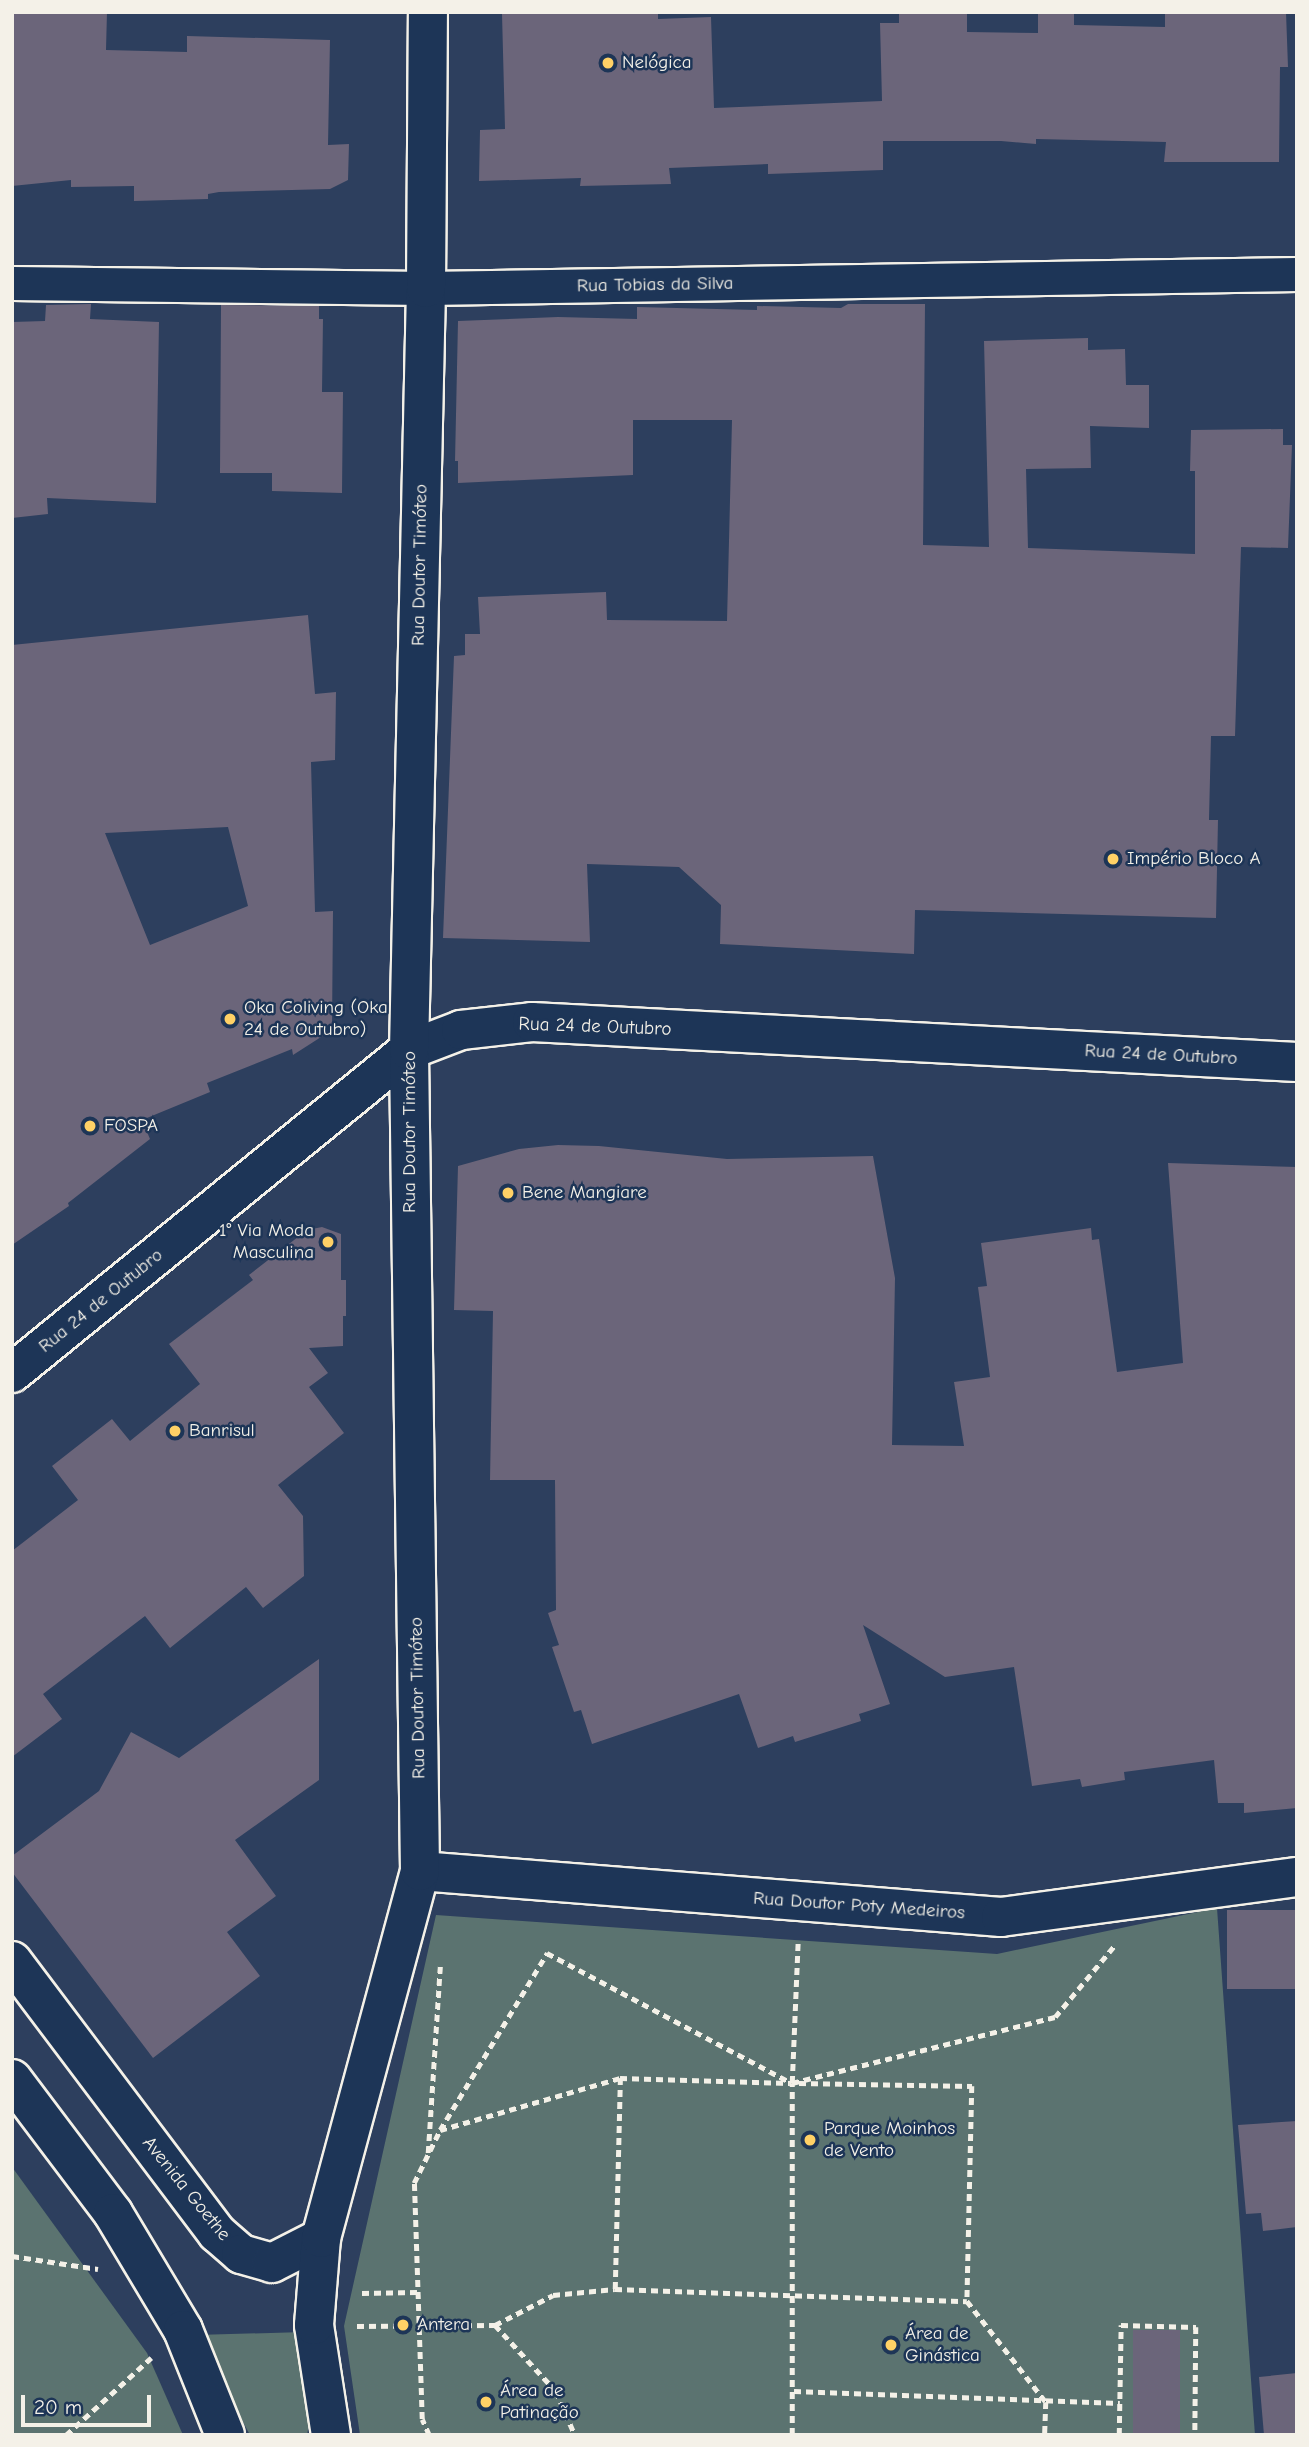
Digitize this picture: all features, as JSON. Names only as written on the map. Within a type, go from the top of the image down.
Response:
[{"type":"main road","name":"Rua Doutor Timóteo","points":[[321,2238],[420,1871],[409,1050],[426,288],[428,12]]},
{"type":"main road","name":"Rua 24 de Outubro","points":[[12,1373],[409,1050],[461,1030],[532,1021],[1297,1062]]},
{"type":"main road","name":"Rua Doutor Poty Medeiros","points":[[420,1871],[1001,1917],[1297,1877]]},
{"type":"main road","name":"Avenida Goethe","points":[[12,1961],[217,2233],[241,2254],[272,2263],[321,2238]]},
{"type":"main road","points":[[12,2079],[113,2213],[183,2330],[225,2435]]},
{"type":"main road","points":[[321,2238],[314,2325],[331,2435]]},
{"type":"street","name":"Rua Tobias da Silva","points":[[12,283],[426,288],[1297,274]]},
{"type":"path","points":[[429,2435],[422,2419],[414,2183],[440,2130],[547,1953],[792,2083],[1055,2017],[1157,1895]]},
{"type":"path","points":[[792,2435],[792,2083],[799,1902]]},
{"type":"path","points":[[427,2157],[440,1963]]},
{"type":"path","points":[[615,2289],[620,2078]]},
{"type":"path","points":[[440,2130],[620,2078],[972,2086],[967,2301],[1046,2402],[1045,2435]]},
{"type":"path","points":[[12,2256],[151,2277]]},
{"type":"path","points":[[356,2326],[495,2325],[554,2295],[615,2289],[967,2301]]},
{"type":"path","points":[[362,2293],[417,2292]]},
{"type":"path","points":[[495,2325],[556,2391],[576,2435]]},
{"type":"path","points":[[1119,2435],[1121,2325],[1196,2327],[1195,2435]]},
{"type":"path","points":[[66,2435],[183,2330]]},
{"type":"path","points":[[794,2391],[1120,2403]]},
{"type":"green space","name":"Parque Moinhos de Vento","points":[[1217,1908],[1255,2435],[360,2435],[344,2326],[436,1915],[997,1954]]},
{"type":"green space","points":[[12,2167],[147,2353],[183,2435],[12,2435]]},
{"type":"green space","points":[[304,2332],[313,2403],[307,2435],[250,2435],[196,2335]]},
{"type":"building","points":[[12,12],[107,12],[106,50],[187,52],[187,36],[330,40],[328,145],[349,144],[348,180],[330,189],[219,192],[208,194],[208,199],[134,201],[134,186],[71,187],[71,180],[12,186]]},
{"type":"building","points":[[658,12],[658,19],[711,17],[714,108],[882,101],[880,23],[899,23],[899,12],[967,12],[967,32],[1038,33],[1038,12],[1074,12],[1074,25],[1165,27],[1165,12],[1286,12],[1288,67],[1280,67],[1279,162],[1164,162],[1166,142],[1036,139],[1036,144],[1001,141],[883,141],[883,170],[768,174],[768,164],[669,168],[671,184],[580,186],[581,178],[479,181],[480,130],[505,129],[502,14]]},
{"type":"building","points":[[91,304],[90,319],[159,322],[156,503],[47,498],[48,514],[12,518],[12,322],[45,321],[46,305]]},
{"type":"building","points":[[848,304],[925,304],[923,545],[989,547],[984,341],[1088,338],[1088,350],[1125,349],[1126,385],[1149,385],[1149,428],[1090,426],[1091,468],[1026,469],[1028,548],[1195,554],[1195,471],[1190,471],[1191,430],[1283,429],[1283,445],[1292,445],[1288,548],[1241,547],[1235,736],[1211,736],[1209,820],[1218,820],[1216,918],[915,910],[914,954],[720,944],[721,905],[679,867],[587,864],[590,942],[443,938],[454,656],[465,655],[465,634],[480,634],[478,597],[606,592],[607,620],[727,621],[732,420],[633,420],[633,475],[458,483],[458,461],[455,461],[458,321],[558,317],[637,319],[637,307],[757,310],[757,306],[841,308]]},
{"type":"building","points":[[221,305],[319,306],[319,319],[323,319],[322,392],[343,392],[342,493],[272,491],[272,473],[220,473]]},
{"type":"building","points":[[308,615],[315,694],[336,692],[335,760],[311,762],[315,912],[333,911],[332,1030],[293,1055],[292,1049],[207,1083],[210,1092],[142,1120],[150,1139],[68,1203],[69,1206],[12,1245],[12,645]],"holes":[[[228,827],[248,906],[150,945],[105,833]]]},
{"type":"building","points":[[558,1145],[599,1146],[727,1159],[873,1156],[895,1278],[892,1445],[964,1446],[954,1382],[990,1377],[978,1287],[987,1286],[981,1243],[1091,1228],[1092,1240],[1099,1239],[1117,1372],[1183,1363],[1168,1163],[1297,1167],[1297,1808],[1244,1813],[1244,1803],[1218,1803],[1214,1760],[1124,1772],[1125,1780],[1082,1787],[1080,1779],[1032,1786],[1014,1667],[945,1677],[863,1625],[890,1704],[859,1714],[861,1721],[795,1742],[793,1736],[758,1748],[739,1694],[592,1744],[581,1710],[574,1712],[552,1647],[559,1645],[548,1613],[556,1610],[555,1480],[490,1480],[493,1311],[454,1310],[458,1166],[519,1149]]},
{"type":"building","points":[[322,1227],[341,1234],[341,1280],[346,1280],[346,1316],[343,1316],[343,1346],[309,1348],[328,1373],[309,1387],[344,1433],[278,1485],[303,1516],[304,1576],[263,1608],[246,1587],[170,1648],[145,1616],[43,1694],[62,1719],[12,1757],[12,1551],[78,1500],[52,1466],[112,1419],[130,1441],[200,1384],[169,1344],[253,1280],[249,1275],[307,1230]]},
{"type":"building","points":[[319,1659],[319,1780],[235,1840],[276,1896],[227,1932],[260,1976],[153,2058],[12,1872],[12,1856],[99,1791],[131,1732],[179,1758]]},
{"type":"building","points":[[1227,1910],[1297,1910],[1297,1989],[1227,1989]]},
{"type":"building","points":[[1297,2121],[1297,2227],[1263,2231],[1261,2213],[1246,2214],[1238,2125]]},
{"type":"building","points":[[1133,2330],[1180,2330],[1180,2435],[1133,2435]]},
{"type":"building","points":[[1297,2373],[1297,2435],[1264,2435],[1259,2377]]},
{"type":"place","name":"Nelógica","points":[[608,63]]},
{"type":"place","name":"Império Bloco A","points":[[1113,859]]},
{"type":"place","name":"Oka Coliving (Oka 24 de Outubro)","points":[[230,1019]]},
{"type":"place","name":"FOSPA","points":[[90,1126]]},
{"type":"place","name":"Bene Mangiare","points":[[508,1193]]},
{"type":"place","name":"1° Via Moda Masculina","points":[[328,1242]]},
{"type":"place","name":"Banrisul","points":[[175,1431]]},
{"type":"place","name":"Parque Moinhos de Vento","points":[[810,2140]]},
{"type":"place","name":"Antera","points":[[403,2325]]},
{"type":"place","name":"Área de Ginástica","points":[[891,2345]]},
{"type":"place","name":"Área de Patinação","points":[[486,2402]]}]
